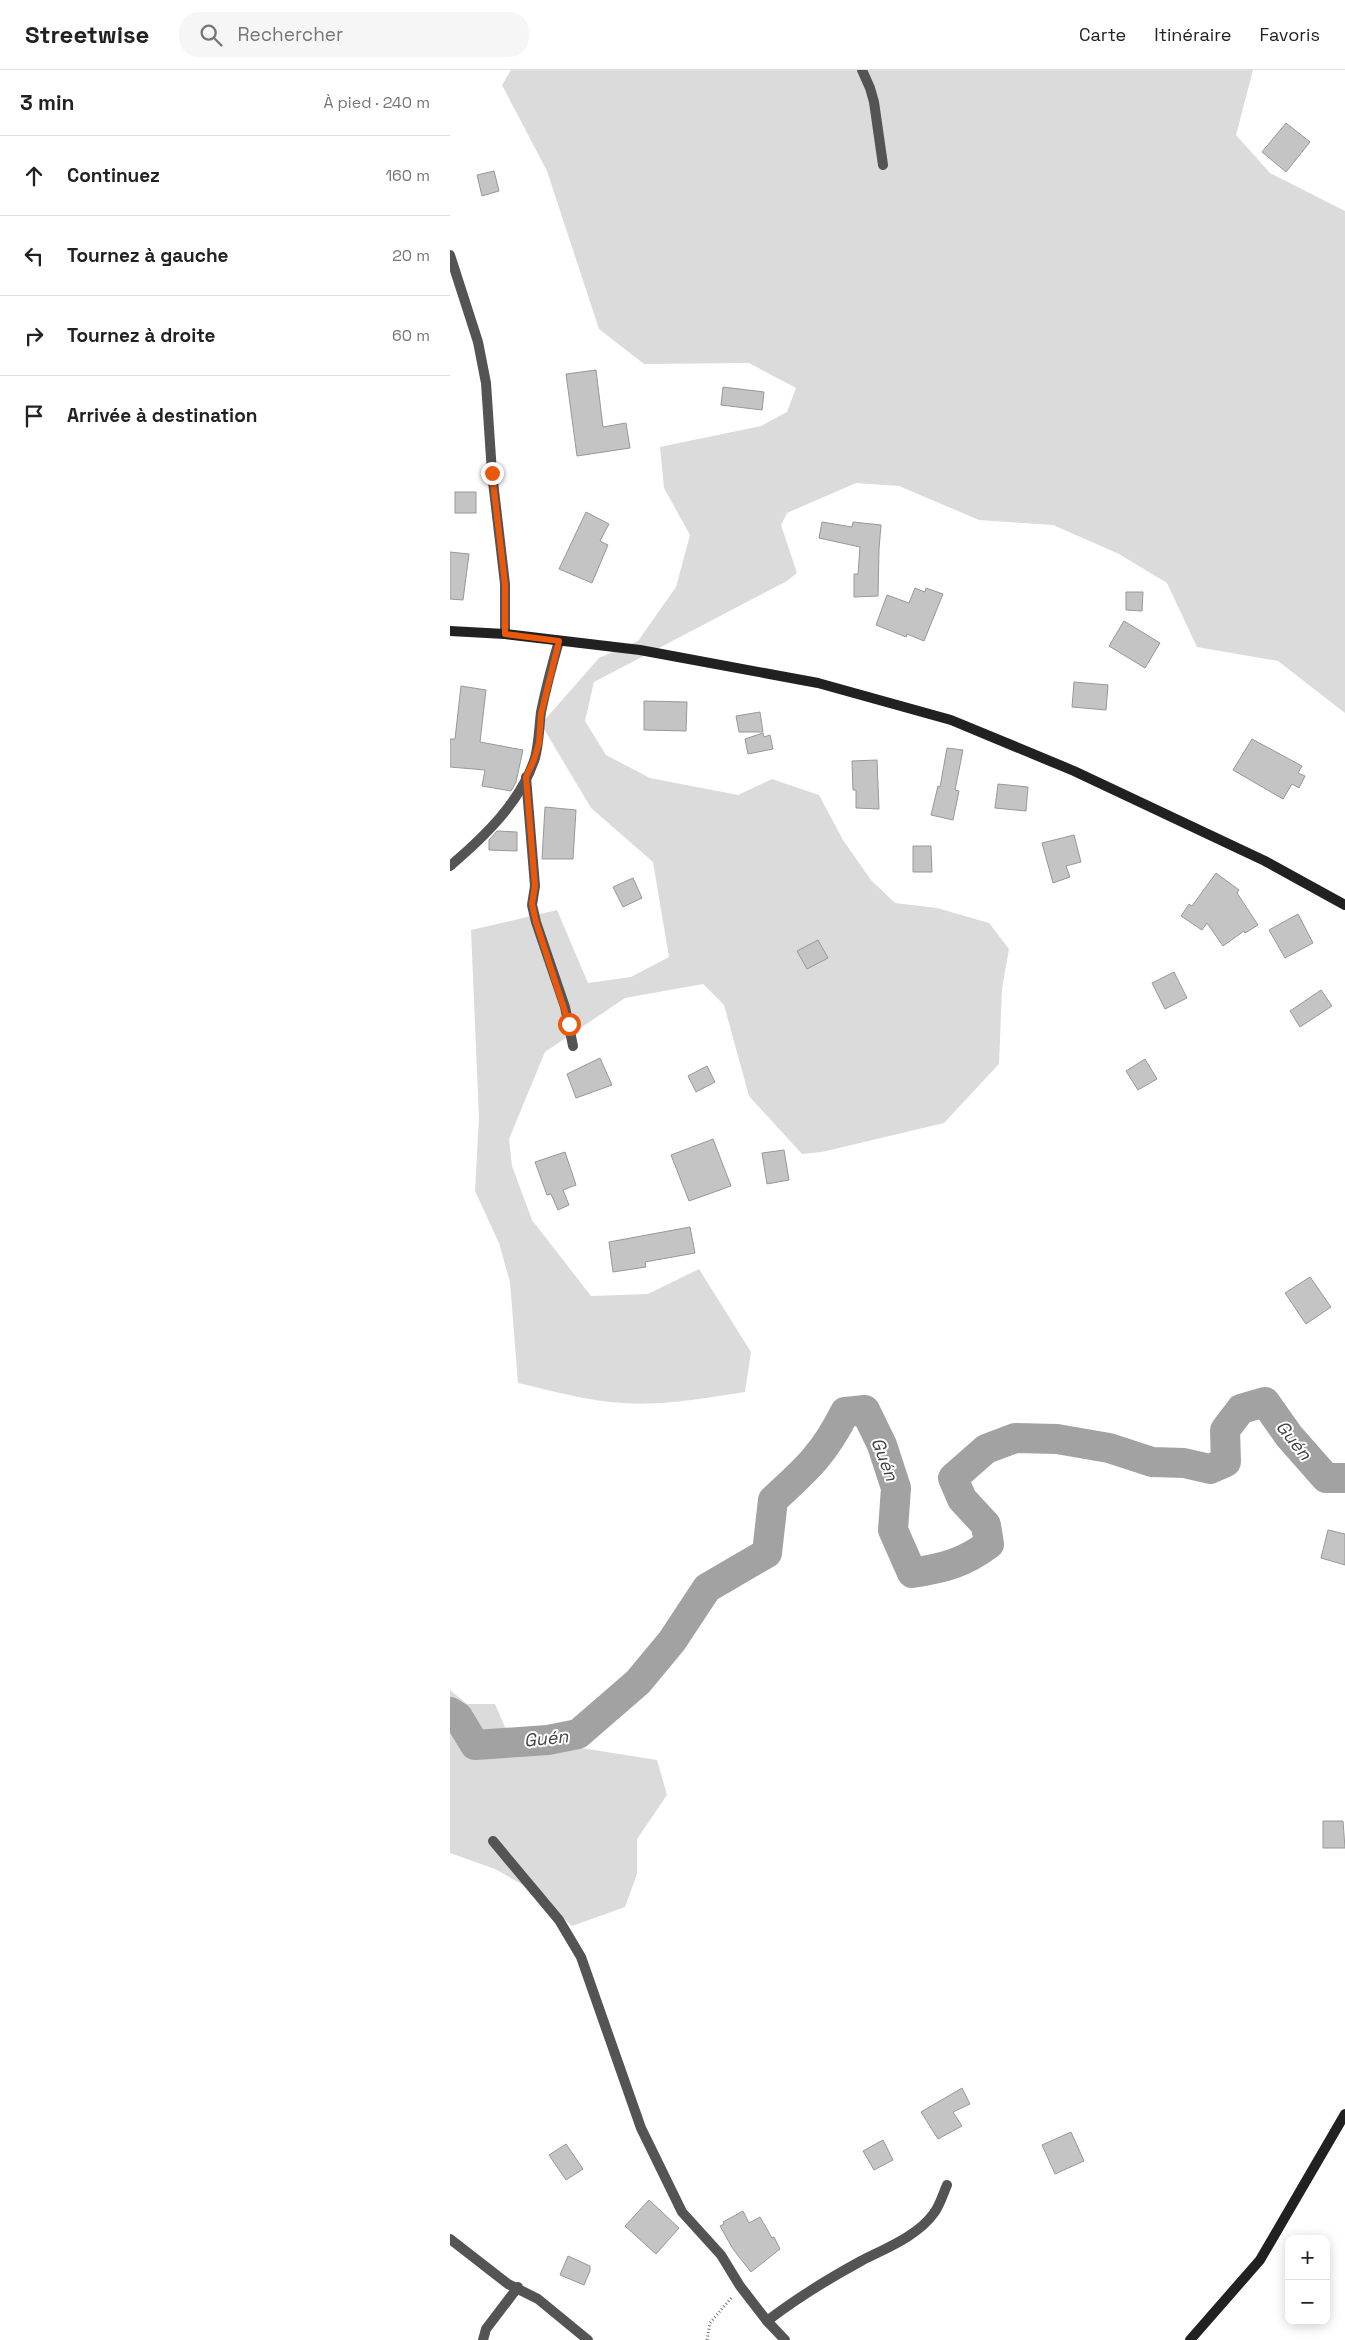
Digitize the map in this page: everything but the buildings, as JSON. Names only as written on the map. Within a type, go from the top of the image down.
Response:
[{"type":"main road","points":[[450,631],[505,634],[640,650],[818,683],[951,720],[1074,771],[1265,861],[1345,905]]},
{"type":"main road","points":[[1190,2340],[1260,2260],[1345,2114]]},
{"type":"street","points":[[862,70],[874,102],[883,165]]},
{"type":"street","points":[[450,255],[478,342],[486,382],[492,473],[505,584],[505,634]]},
{"type":"street","points":[[450,866],[479,842],[498,821],[526,777],[539,743],[541,714],[559,641]]},
{"type":"street","points":[[526,777],[535,886],[532,904],[536,922],[565,1007],[573,1046]]},
{"type":"street","points":[[493,1841],[559,1920],[581,1957],[641,2128],[682,2212],[721,2255],[740,2286],[767,2321],[785,2340]]},
{"type":"street","points":[[767,2321],[822,2283],[891,2247],[911,2234],[934,2214],[947,2185]]},
{"type":"street","points":[[450,2239],[508,2284],[518,2287],[538,2299],[588,2340]]},
{"type":"street","points":[[483,2340],[486,2329],[518,2287]]},
{"type":"path","points":[[706,2340],[710,2323],[740,2286]]},
{"type":"shaded area","points":[[511,70],[1253,70],[1236,135],[1270,173],[1345,211],[1345,713],[1278,661],[1197,647],[1167,583],[1119,554],[1053,525],[979,520],[899,486],[856,483],[787,513],[781,525],[797,573],[787,581],[594,682],[585,721],[606,755],[650,778],[738,795],[772,779],[819,795],[843,840],[871,880],[895,903],[937,908],[989,923],[1009,949],[1002,989],[999,1064],[944,1123],[822,1152],[802,1154],[749,1096],[724,1005],[703,984],[625,998],[545,1052],[509,1139],[512,1166],[532,1220],[591,1296],[648,1294],[699,1269],[751,1352],[745,1392],[684,1401],[638,1404],[583,1398],[518,1383],[510,1282],[499,1243],[475,1191],[479,1118],[471,930],[557,910],[588,983],[631,977],[669,957],[653,862],[591,808],[541,724],[599,658],[638,641],[676,587],[690,535],[664,488],[660,447],[761,426],[787,412],[796,388],[749,363],[644,364],[599,329],[547,171],[502,85]]},
{"type":"shaded area","points":[[450,1690],[467,1704],[495,1704],[517,1755],[575,1747],[657,1760],[667,1795],[637,1839],[637,1874],[625,1907],[572,1926],[530,1889],[495,1869],[450,1853]]},
{"type":"waterway","name":"Guén","points":[[450,1712],[458,1717],[475,1745],[548,1740],[578,1734],[638,1682],[672,1641],[707,1588],[767,1553],[773,1500],[814,1460],[830,1439],[845,1412],[865,1410],[882,1445],[896,1488],[893,1530],[912,1573],[953,1564],[971,1556],[989,1544],[986,1525],[962,1499],[953,1478],[986,1449],[1015,1438],[1057,1439],[1109,1448],[1152,1462],[1184,1463],[1210,1469],[1226,1462],[1225,1430],[1241,1409],[1265,1402],[1289,1436],[1326,1478],[1345,1478]]},
{"type":"route","points":[[492,473],[505,584],[505,634],[559,641],[541,714],[539,743],[526,777],[535,886],[532,904],[569,1024]]}]
